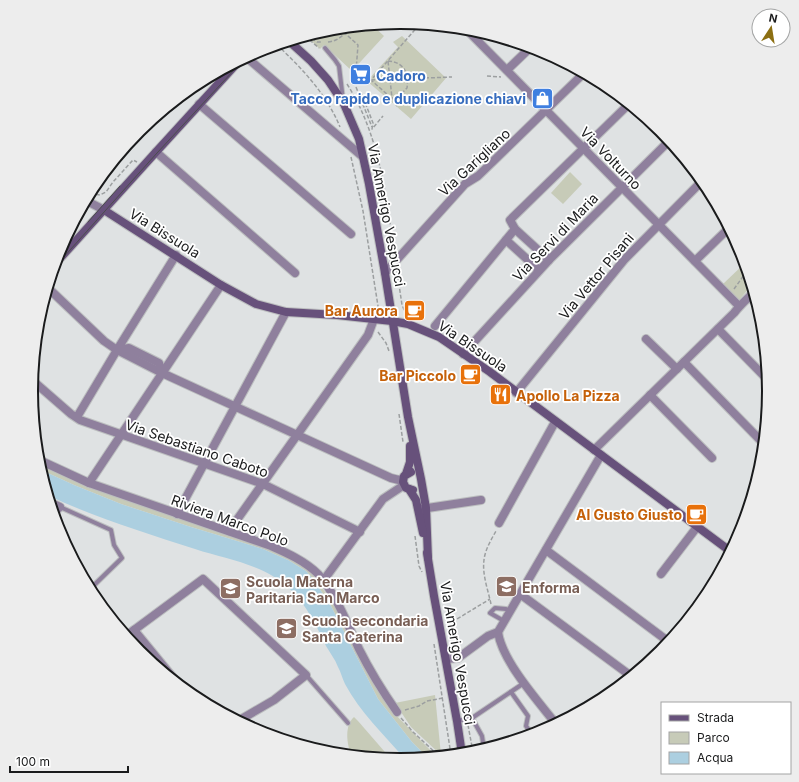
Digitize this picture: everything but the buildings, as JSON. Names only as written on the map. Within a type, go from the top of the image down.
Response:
[{"type":"street","name":"Via Volturno","points":[[474,37],[738,305]]},
{"type":"street","name":"Via Amerigo Vespucci","points":[[287,47],[311,61],[328,80],[344,104],[355,128],[363,157],[385,273],[408,417],[421,479],[422,508],[428,558],[461,748]]},
{"type":"street","points":[[507,70],[526,52]]},
{"type":"street","points":[[251,61],[363,157]]},
{"type":"street","points":[[64,253],[230,71]]},
{"type":"street","name":"Via Garigliano","points":[[385,273],[465,184],[478,176],[580,77]]},
{"type":"street","points":[[199,104],[351,234]]},
{"type":"street","points":[[549,260],[515,229],[510,220],[625,108]]},
{"type":"street","name":"Via Servi di Maria","points":[[463,354],[539,270],[665,145]]},
{"type":"street","points":[[156,152],[295,273]]},
{"type":"street","name":"Via Vettor Pisani","points":[[516,393],[624,260],[697,186]]},
{"type":"street","points":[[91,203],[104,210]]},
{"type":"street","name":"Via Bissuola","points":[[104,210],[221,284],[256,304],[286,312],[337,315],[375,315],[430,332],[463,354],[726,548]]},
{"type":"street","points":[[435,326],[515,229]]},
{"type":"street","points":[[695,262],[725,232]]},
{"type":"street","points":[[506,240],[539,270]]},
{"type":"street","points":[[77,418],[176,255]]},
{"type":"street","points":[[89,483],[221,284]]},
{"type":"street","points":[[52,292],[104,341],[117,350],[162,373],[391,478],[406,482],[415,490],[418,488],[421,479],[415,472],[409,472],[406,482],[383,499],[323,581]]},
{"type":"street","points":[[594,450],[734,313],[738,305],[749,297]]},
{"type":"street","points":[[177,514],[205,465],[286,312]]},
{"type":"street","points":[[229,532],[368,335],[375,315]]},
{"type":"street","points":[[718,329],[761,373]]},
{"type":"street","points":[[646,339],[677,369]]},
{"type":"street","points":[[684,362],[758,438]]},
{"type":"street","name":"Via Sebastiano Caboto","points":[[38,385],[80,420],[205,465],[263,484],[360,532]]},
{"type":"street","points":[[650,395],[712,458]]},
{"type":"street","name":"Via Amerigo Vespucci","points":[[408,417],[410,456],[406,482],[422,508]]},
{"type":"street","points":[[499,523],[555,422]]},
{"type":"street","points":[[552,719],[514,669],[498,638],[498,632],[601,456]]},
{"type":"street","name":"Riviera Marco Polo","points":[[44,462],[89,483],[271,546],[307,564],[323,581],[343,614],[371,672],[397,712]]},
{"type":"street","points":[[422,508],[481,500]]},
{"type":"street","points":[[56,505],[60,507],[58,509]]},
{"type":"street","points":[[661,574],[697,527]]},
{"type":"street","points":[[546,550],[664,638]]},
{"type":"street","points":[[130,633],[203,579],[306,675],[274,700],[243,718]]},
{"type":"street","points":[[520,594],[626,673]]},
{"type":"street","points":[[134,630],[161,663]]},
{"type":"street","points":[[446,659],[458,658],[488,636],[498,632]]},
{"type":"lane","points":[[325,48],[339,66],[344,104]]},
{"type":"lane","points":[[60,507],[111,530],[114,545],[122,558],[95,585]]},
{"type":"lane","points":[[504,622],[490,613],[495,608],[510,612]]},
{"type":"lane","points":[[306,675],[348,723]]},
{"type":"lane","points":[[457,721],[472,718],[525,683]]},
{"type":"lane","points":[[511,692],[528,716],[526,726],[528,729]]},
{"type":"lane","points":[[472,718],[482,736],[483,743]]},
{"type":"path","points":[[371,80],[415,30]]},
{"type":"path","points":[[313,39],[317,42],[325,43],[338,39],[345,33]]},
{"type":"path","points":[[345,33],[358,45],[356,71]]},
{"type":"path","points":[[286,47],[319,90],[336,116],[341,129]]},
{"type":"path","points":[[388,61],[393,61],[406,70],[408,79],[407,88],[397,98],[392,98]]},
{"type":"path","points":[[388,61],[392,98]]},
{"type":"path","points":[[487,76],[501,77],[507,70]]},
{"type":"path","points":[[371,80],[452,77]]},
{"type":"path","points":[[371,80],[398,104],[396,106]]},
{"type":"path","points":[[356,87],[372,129]]},
{"type":"path","points":[[361,92],[373,123],[372,129]]},
{"type":"path","points":[[372,129],[384,116]]},
{"type":"path","points":[[350,152],[363,211],[377,304],[375,315]]},
{"type":"path","points":[[96,194],[104,193],[133,160],[138,164]]},
{"type":"path","points":[[397,268],[401,303],[406,314]]},
{"type":"path","points":[[733,291],[743,277]]},
{"type":"path","points":[[378,328],[378,333],[386,343],[389,354]]},
{"type":"path","points":[[398,408],[404,447]]},
{"type":"path","points":[[492,607],[484,569],[484,560],[486,551],[499,523]]},
{"type":"path","points":[[414,531],[419,566],[423,574]]},
{"type":"path","points":[[452,622],[490,599]]},
{"type":"path","points":[[454,634],[458,633]]},
{"type":"path","points":[[434,645],[444,698],[450,749]]},
{"type":"path","points":[[459,664],[462,693],[467,714]]},
{"type":"path","points":[[434,751],[414,732],[397,712],[414,708],[428,701],[444,698]]},
{"type":"path","points":[[469,727],[472,746]]},
{"type":"green space","points":[[376,30],[384,36],[352,71],[324,45],[320,49],[310,40],[352,32]]},
{"type":"green space","points":[[402,36],[446,78],[411,119],[367,81],[398,47],[393,42]]},
{"type":"green space","points":[[570,172],[582,184],[563,204],[551,193]]},
{"type":"green space","points":[[740,268],[747,291],[739,300],[723,284]]},
{"type":"green space","points":[[45,465],[271,549],[294,559],[314,575],[337,611],[392,711],[431,751],[422,752],[412,742],[378,699],[331,606],[306,571],[288,560],[263,549],[121,504],[47,473]]},
{"type":"green space","points":[[435,695],[441,751],[437,751],[411,727],[395,703]]},
{"type":"green space","points":[[354,717],[385,752],[349,750],[347,735],[351,721]]},
{"type":"water","points":[[47,473],[121,504],[263,549],[288,560],[306,571],[331,606],[378,699],[412,742],[422,752],[400,753],[373,723],[345,684],[335,661],[306,609],[297,596],[281,581],[270,574],[246,564],[195,549],[83,510],[54,498]]},
{"type":"tram line","points":[[63,258],[236,67]]},
{"type":"tram line","points":[[88,222],[120,186]]},
{"type":"place","name":"Cadoro","points":[[361,75]]},
{"type":"place","name":"Tacco rapido e duplicazione chiavi","points":[[542,98]]},
{"type":"place","name":"Bar Aurora","points":[[414,310]]},
{"type":"place","name":"Bar Piccolo","points":[[471,375]]},
{"type":"place","name":"Apollo La Pizza","points":[[501,395]]},
{"type":"place","name":"Al Gusto Giusto","points":[[697,514]]},
{"type":"place","name":"Enforma","points":[[506,587]]},
{"type":"place","name":"Scuola Materna Paritaria San Marco","points":[[231,589]]},
{"type":"place","name":"Scuola secondaria Santa Caterina","points":[[286,628]]}]
